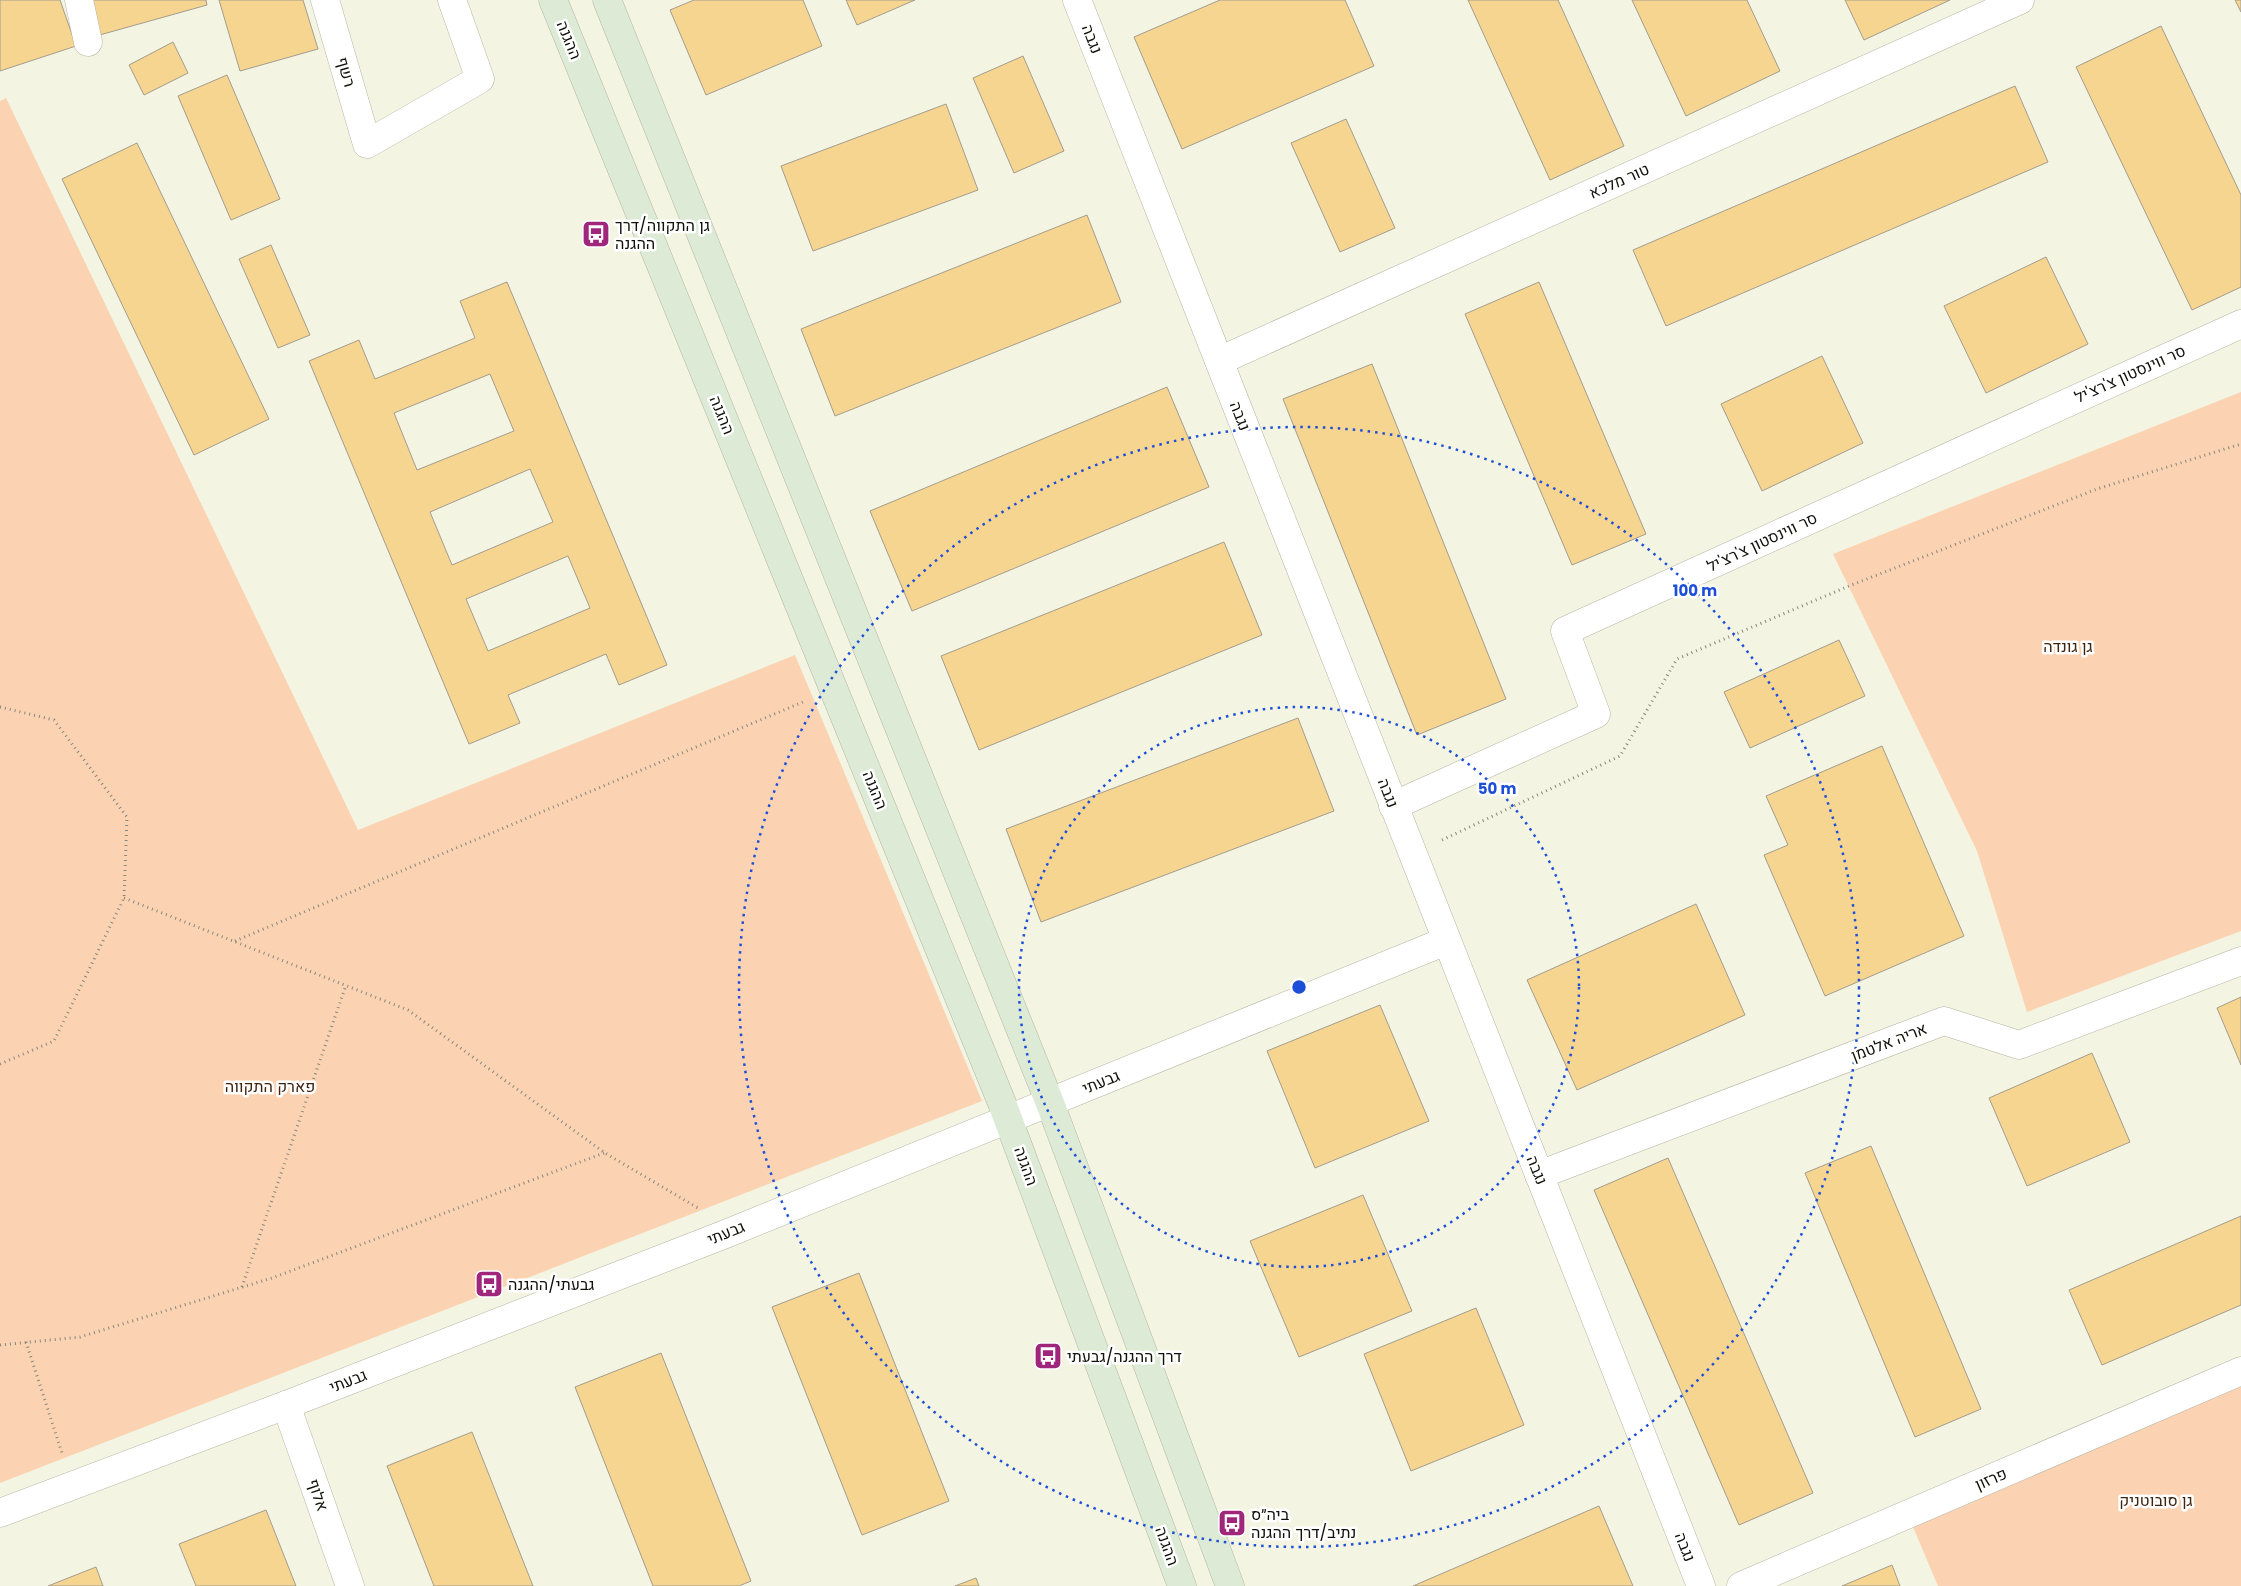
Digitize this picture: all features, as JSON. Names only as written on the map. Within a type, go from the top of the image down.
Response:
[{"type":"street","points":[[79,0],[88,42]]},
{"type":"street","name":"רשף","points":[[325,0],[367,144],[480,79],[452,0]]},
{"type":"street","name":"ההגנה","points":[[553,0],[1008,1119],[1182,1586]]},
{"type":"street","points":[[606,0],[1050,1103],[1230,1586]]},
{"type":"street","name":"נגבה","points":[[1077,0],[1700,1586]]},
{"type":"street","name":"טור מלכא","points":[[1219,361],[2020,0]]},
{"type":"street","name":"סר ווינסטון צ'רצ'יל","points":[[1393,806],[1596,714],[1565,631],[2241,324]]},
{"type":"street","name":"גבעתי","points":[[0,1512],[286,1405],[722,1235],[1446,941]]},
{"type":"street","name":"אריה אלטמן","points":[[1539,1175],[1944,1021],[2019,1045],[2241,961]]},
{"type":"street","name":"פרזון","points":[[1742,1586],[2241,1371]]},
{"type":"street","name":"אלוף","points":[[286,1405],[350,1586]]},
{"type":"path","points":[[1412,854],[1620,756],[1677,659],[1848,586],[2097,489],[2241,444]]},
{"type":"path","points":[[234,941],[834,689]]},
{"type":"path","points":[[0,707],[54,720],[128,817],[124,898],[54,1041],[0,1064]]},
{"type":"path","points":[[124,898],[408,1010],[605,1153],[715,1218],[722,1235]]},
{"type":"path","points":[[242,1287],[346,985]]},
{"type":"path","points":[[0,1345],[80,1337],[242,1287],[605,1153]]},
{"type":"path","points":[[26,1342],[73,1485]]},
{"type":"green space","name":"פארק התקווה","points":[[6,98],[358,830],[795,655],[982,1101],[0,1483],[0,101]]},
{"type":"green space","name":"גן גונדה","points":[[2241,392],[2241,931],[2027,1012],[1977,851],[1833,554]]},
{"type":"green space","name":"גן סובוטניק","points":[[2241,1371],[2241,1586],[1938,1586],[1908,1515]]},
{"type":"building","points":[[0,0],[60,0],[76,46],[0,71]]},
{"type":"building","points":[[86,0],[206,0],[207,5],[96,36]]},
{"type":"building","points":[[219,0],[303,0],[318,49],[240,71]]},
{"type":"building","points":[[694,0],[803,0],[822,46],[706,95],[670,10]]},
{"type":"building","points":[[846,0],[915,0],[857,25]]},
{"type":"building","points":[[1220,0],[1345,0],[1374,66],[1182,149],[1134,37]]},
{"type":"building","points":[[1468,0],[1558,0],[1624,146],[1550,180]]},
{"type":"building","points":[[1632,0],[1747,0],[1780,71],[1686,116]]},
{"type":"building","points":[[1845,0],[1950,0],[1864,40]]},
{"type":"building","points":[[2235,0],[2241,0],[2241,12]]},
{"type":"building","points":[[2161,26],[2241,195],[2241,287],[2192,310],[2076,67]]},
{"type":"building","points":[[173,42],[188,73],[144,95],[129,65]]},
{"type":"building","points":[[1023,56],[1064,151],[1014,173],[973,78]]},
{"type":"building","points":[[227,75],[280,199],[231,220],[178,96]]},
{"type":"building","points":[[2015,86],[2048,162],[1666,326],[1633,250]]},
{"type":"building","points":[[946,104],[978,190],[813,251],[781,166]]},
{"type":"building","points":[[1346,119],[1395,228],[1340,252],[1291,143]]},
{"type":"building","points":[[137,143],[269,419],[194,455],[62,179]]},
{"type":"building","points":[[1087,215],[1121,302],[835,416],[801,329]]},
{"type":"building","points":[[271,245],[310,335],[278,348],[239,259]]},
{"type":"building","points":[[2046,257],[2088,344],[1986,393],[1944,306]]},
{"type":"building","points":[[507,282],[667,665],[619,685],[606,654],[508,695],[520,723],[469,744],[309,361],[359,340],[375,379],[475,338],[460,301]],"holes":[[[490,374],[514,431],[417,470],[394,413]],[[530,469],[553,522],[452,565],[430,512]],[[568,556],[590,608],[488,651],[466,599]]]},
{"type":"building","points":[[1539,282],[1646,534],[1572,565],[1465,314]]},
{"type":"building","points":[[1822,356],[1863,443],[1762,491],[1721,404]]},
{"type":"building","points":[[1372,364],[1506,699],[1417,735],[1283,399]]},
{"type":"building","points":[[1167,387],[1209,487],[912,611],[870,511]]},
{"type":"building","points":[[1224,542],[1262,635],[979,750],[941,656]]},
{"type":"building","points":[[1839,640],[1865,696],[1750,748],[1724,692]]},
{"type":"building","points":[[1298,718],[1334,811],[1041,922],[1006,829]]},
{"type":"building","points":[[1882,746],[1964,936],[1825,996],[1764,855],[1788,845],[1766,796]]},
{"type":"building","points":[[1696,904],[1745,1015],[1577,1090],[1527,980]]},
{"type":"building","points":[[2241,997],[2241,1065],[2217,1008]]},
{"type":"building","points":[[1380,1005],[1429,1121],[1315,1168],[1267,1051]]},
{"type":"building","points":[[2092,1053],[2130,1142],[2027,1186],[1989,1098]]},
{"type":"building","points":[[1871,1146],[1981,1409],[1915,1437],[1805,1173]]},
{"type":"building","points":[[1668,1158],[1813,1493],[1739,1525],[1594,1190]]},
{"type":"building","points":[[1363,1195],[1412,1311],[1299,1357],[1250,1241]]},
{"type":"building","points":[[2241,1216],[2241,1305],[2102,1365],[2069,1290]]},
{"type":"building","points":[[859,1273],[949,1501],[862,1535],[772,1307]]},
{"type":"building","points":[[1476,1308],[1524,1425],[1411,1471],[1364,1354]]},
{"type":"building","points":[[661,1353],[751,1581],[739,1586],[653,1586],[575,1387]]},
{"type":"building","points":[[472,1432],[533,1586],[434,1586],[387,1466]]},
{"type":"building","points":[[1599,1506],[1633,1586],[1413,1586]]},
{"type":"building","points":[[266,1510],[296,1586],[196,1586],[179,1544]]},
{"type":"building","points":[[1892,1565],[1900,1586],[1842,1586]]},
{"type":"building","points":[[96,1567],[103,1586],[48,1586]]},
{"type":"building","points":[[976,1578],[979,1586],[955,1586]]},
{"type":"place","name":"גן התקווה/דרך ההגנה","points":[[596,234]]},
{"type":"place","name":"גבעתי/ההגנה","points":[[489,1284]]},
{"type":"place","name":"דרך ההגנה/גבעתי","points":[[1048,1356]]},
{"type":"place","name":"ביה״ס נתיב/דרך ההגנה","points":[[1232,1523]]}]
